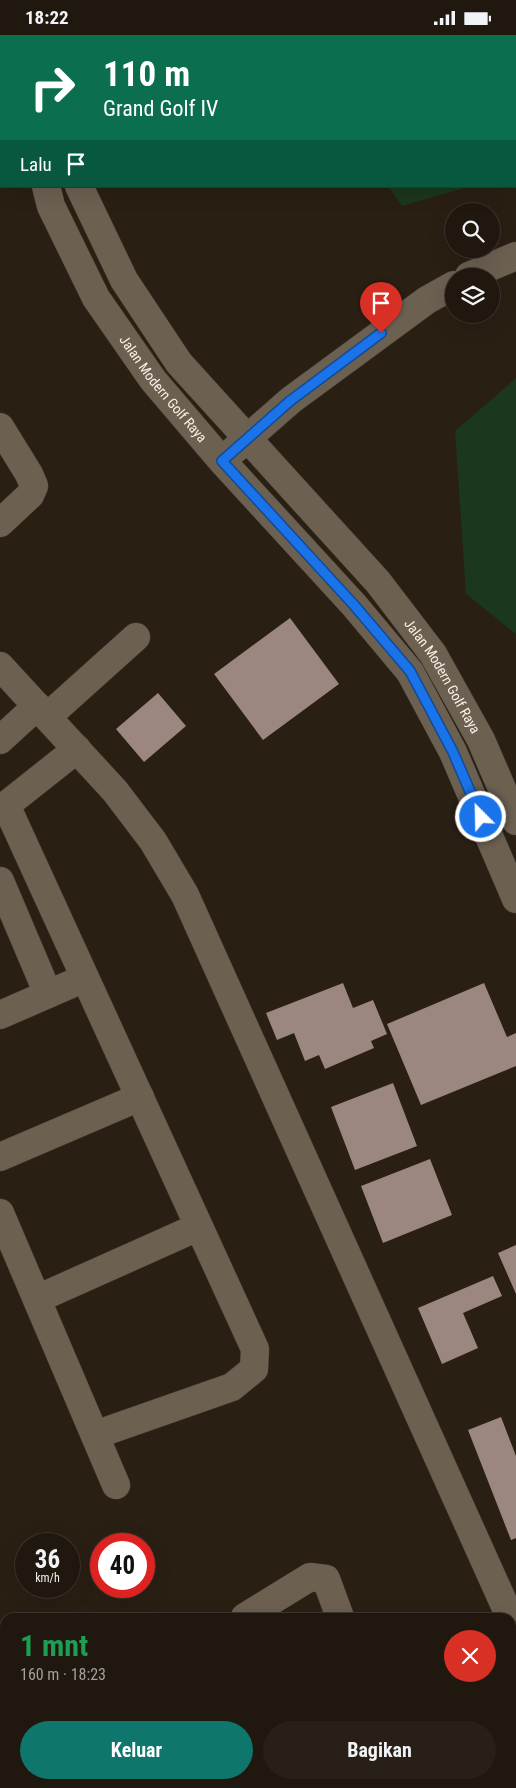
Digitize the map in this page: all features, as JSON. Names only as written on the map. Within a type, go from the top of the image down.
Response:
[{"type":"street","name":"Jalan Modern Golf Raya","points":[[46,187],[51,206],[96,298],[153,380],[222,461],[354,605],[410,671],[453,752],[516,899]]},
{"type":"street","name":"Jalan Modern Golf Raya","points":[[79,187],[124,280],[180,363],[378,582],[434,654],[481,740],[516,821]]},
{"type":"street","points":[[487,268],[516,255]]},
{"type":"street","points":[[222,461],[290,401],[427,300],[445,290]]},
{"type":"street","points":[[0,427],[29,474],[34,486],[30,495],[0,523]]},
{"type":"street","points":[[0,740],[42,712],[136,637]]},
{"type":"street","points":[[0,666],[115,791],[153,841],[185,895],[508,1613]]},
{"type":"street","points":[[76,749],[3,808],[85,978],[255,1349],[254,1369],[232,1387],[95,1435]]},
{"type":"street","points":[[0,881],[48,994]]},
{"type":"street","points":[[0,1015],[85,978]]},
{"type":"street","points":[[0,1157],[140,1097]]},
{"type":"street","points":[[0,1213],[116,1485]]},
{"type":"street","points":[[37,1299],[198,1227]]},
{"type":"street","points":[[252,1613],[310,1577],[326,1579],[339,1613]]},
{"type":"green space","points":[[389,187],[468,187],[402,206]]},
{"type":"green space","points":[[516,378],[516,634],[466,594],[455,431]]},
{"type":"building","points":[[290,618],[339,684],[263,740],[214,674]]},
{"type":"building","points":[[158,693],[186,726],[144,762],[116,729]]},
{"type":"building","points":[[343,983],[353,1008],[373,1000],[387,1034],[371,1041],[374,1048],[325,1069],[319,1055],[305,1061],[294,1033],[277,1040],[266,1013]]},
{"type":"building","points":[[484,983],[507,1037],[516,1033],[516,1066],[421,1105],[387,1024]]},
{"type":"building","points":[[393,1083],[417,1146],[355,1170],[331,1107]]},
{"type":"building","points":[[430,1159],[452,1215],[383,1243],[361,1186]]},
{"type":"building","points":[[516,1245],[516,1294],[498,1253]]},
{"type":"building","points":[[493,1276],[502,1296],[463,1313],[478,1348],[442,1364],[418,1308]]},
{"type":"building","points":[[501,1417],[516,1456],[516,1538],[511,1540],[468,1430]]},
{"type":"route","points":[[381,333],[290,401],[222,461],[354,605],[410,671],[453,752],[481,817]]}]
